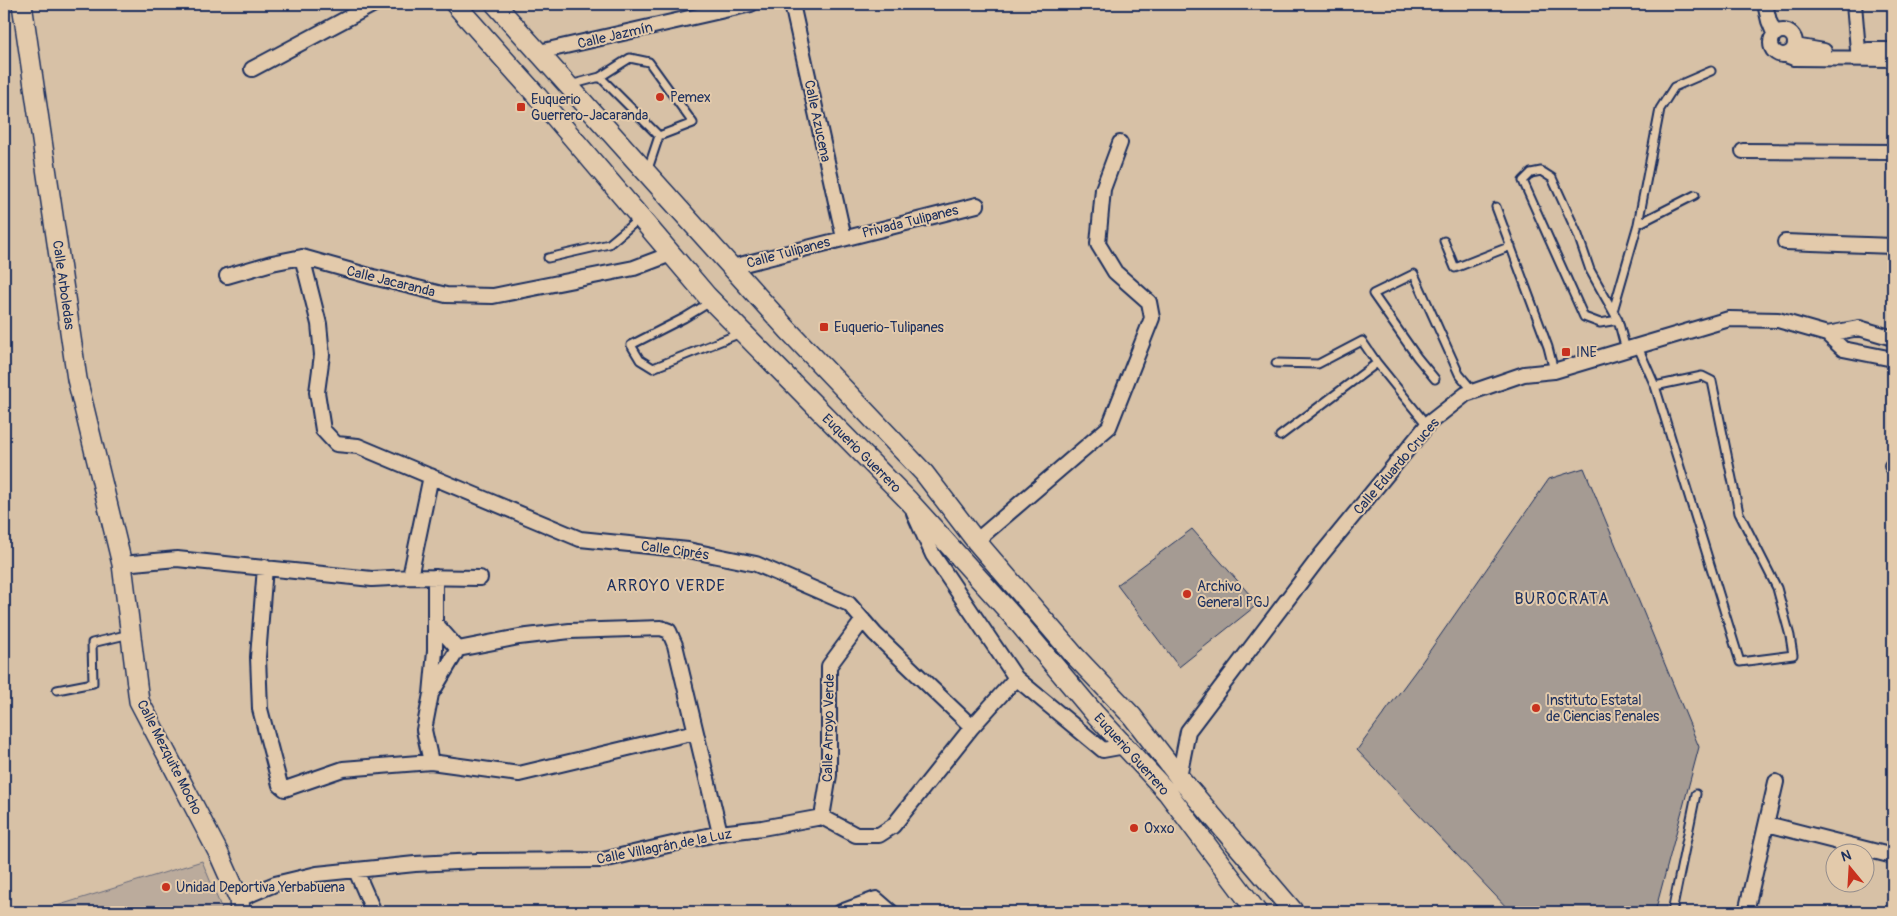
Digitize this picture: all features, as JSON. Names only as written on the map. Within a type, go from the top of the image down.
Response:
[{"type":"main road","name":"Calle Arboledas","points":[[22,4],[77,379],[122,564]]},
{"type":"main road","name":"Euquerio Guerrero","points":[[455,4],[537,96],[712,301],[909,501],[1017,621],[1096,714],[1167,792],[1256,909]]},
{"type":"main road","name":"Euquerio Guerrero","points":[[495,4],[788,330],[924,473],[976,541],[1074,654],[1132,716],[1179,778],[1294,912]]},
{"type":"main road","name":"Calle Mezquite Mocho","points":[[122,564],[139,701],[219,854],[240,906]]},
{"type":"street","points":[[252,69],[374,4]]},
{"type":"street","name":"Calle Jazmín","points":[[539,52],[745,4]]},
{"type":"street","name":"Calle Azucena","points":[[792,4],[844,238]]},
{"type":"street","points":[[1766,4],[1769,21],[1774,33],[1771,40],[1772,48],[1778,54],[1791,50],[1893,50]]},
{"type":"street","points":[[1854,4],[1858,50]]},
{"type":"street","points":[[1774,33],[1782,30],[1790,32],[1795,38],[1791,50],[1794,58],[1893,59]]},
{"type":"street","points":[[976,541],[1109,426],[1152,318],[1149,302],[1115,272],[1098,244],[1102,189],[1120,143]]},
{"type":"street","points":[[1743,151],[1893,152]]},
{"type":"street","name":"Privada Tulipanes","points":[[844,238],[977,205]]},
{"type":"street","name":"Calle Tulipanes","points":[[732,268],[844,238]]},
{"type":"street","points":[[1784,242],[1893,246]]},
{"type":"street","name":"Calle Jacaranda","points":[[302,257],[446,295],[493,296],[634,268],[671,254]]},
{"type":"street","points":[[227,276],[272,263],[302,257]]},
{"type":"street","name":"Calle Ciprés","points":[[302,257],[319,324],[322,355],[317,392],[323,430],[336,444],[358,446],[580,539],[688,550],[756,564],[849,604],[875,634],[972,727]]},
{"type":"street","name":"Calle Eduardo Cruces","points":[[1179,778],[1188,730],[1321,555],[1427,425],[1466,394],[1524,374],[1554,371],[1728,319],[1778,320],[1827,334],[1844,349],[1893,358]]},
{"type":"street","name":"Calle Eduardo Cruces","points":[[1827,334],[1859,328],[1893,338]]},
{"type":"street","points":[[410,576],[431,476]]},
{"type":"street","points":[[909,501],[933,555],[1016,678],[1104,750],[1125,746]]},
{"type":"street","points":[[122,564],[177,559],[372,578],[410,576],[480,578]]},
{"type":"street","points":[[265,567],[258,657],[260,709],[280,784],[285,789],[343,769],[431,762],[519,774],[695,732]]},
{"type":"street","points":[[431,762],[424,730],[431,694],[435,623],[435,577]]},
{"type":"street","name":"Calle Arroyo Verde","points":[[822,817],[829,775],[829,666],[863,620]]},
{"type":"street","points":[[435,623],[458,649]]},
{"type":"street","points":[[431,694],[458,649],[519,637],[570,631],[661,628],[669,632],[673,638],[720,833]]},
{"type":"street","points":[[822,817],[856,835],[879,835],[893,826],[972,727],[1016,678]]},
{"type":"street","points":[[1746,912],[1776,782]]},
{"type":"street","name":"Calle Villagrán de la Luz","points":[[240,906],[275,884],[298,877],[414,864],[477,861],[602,860],[720,833],[762,828],[822,817]]},
{"type":"street","points":[[1767,824],[1893,856]]},
{"type":"street","points":[[356,871],[374,912]]},
{"type":"street","points":[[841,912],[876,899],[891,912]]},
{"type":"lane","points":[[568,86],[600,77],[630,58],[649,62],[693,123],[658,136]]},
{"type":"lane","points":[[1613,311],[1638,224],[1660,108],[1674,86],[1711,70]]},
{"type":"lane","points":[[600,77],[658,136]]},
{"type":"lane","points":[[646,173],[658,136]]},
{"type":"lane","points":[[1618,320],[1600,323],[1584,317],[1522,181],[1532,173],[1541,171],[1552,178],[1578,235],[1590,270],[1618,320],[1632,348],[1656,386],[1740,662],[1793,655],[1777,588],[1739,513],[1712,381],[1702,376],[1656,386]]},
{"type":"lane","points":[[1638,224],[1695,195]]},
{"type":"lane","points":[[1496,207],[1548,347],[1554,371]]},
{"type":"lane","points":[[548,258],[609,244],[640,218]]},
{"type":"lane","points":[[1444,242],[1455,268],[1511,246]]},
{"type":"lane","points":[[1435,379],[1417,357],[1373,294],[1414,274],[1459,374],[1473,391]]},
{"type":"lane","points":[[712,301],[684,318],[631,345],[640,360],[653,368],[743,332]]},
{"type":"lane","points":[[1276,363],[1318,364],[1362,341],[1377,363],[1427,425]]},
{"type":"lane","points":[[1280,436],[1377,363]]},
{"type":"lane","points":[[58,690],[93,683],[92,643],[130,634]]},
{"type":"lane","points":[[1672,912],[1696,794]]},
{"type":"shaded area","name":"Unidad Deportiva Yerbabuena","points":[[202,861],[223,912],[37,912]]},
{"type":"building","name":"Instituto Estatal de Ciencias Penales","points":[[1584,468],[1699,747],[1655,912],[1511,912],[1357,750],[1417,669],[1549,479]]},
{"type":"building","name":"Archivo General PGJ","points":[[1192,529],[1258,604],[1179,667],[1117,585]]},
{"type":"place","name":"Pemex","points":[[660,97]]},
{"type":"place","name":"Euquerio Guerrero-Jacaranda","points":[[521,107]]},
{"type":"place","name":"Euquerio-Tulipanes","points":[[824,327]]},
{"type":"place","name":"INE","points":[[1566,352]]},
{"type":"place","name":"Archivo General PGJ","points":[[1187,594]]},
{"type":"place","name":"Instituto Estatal de Ciencias Penales","points":[[1536,708]]},
{"type":"place","name":"Oxxo","points":[[1134,828]]},
{"type":"place","name":"Unidad Deportiva Yerbabuena","points":[[166,887]]},
{"type":"district","name":"ARROYO VERDE","points":[[666,585]]},
{"type":"district","name":"BUROCRATA","points":[[1562,598]]}]
